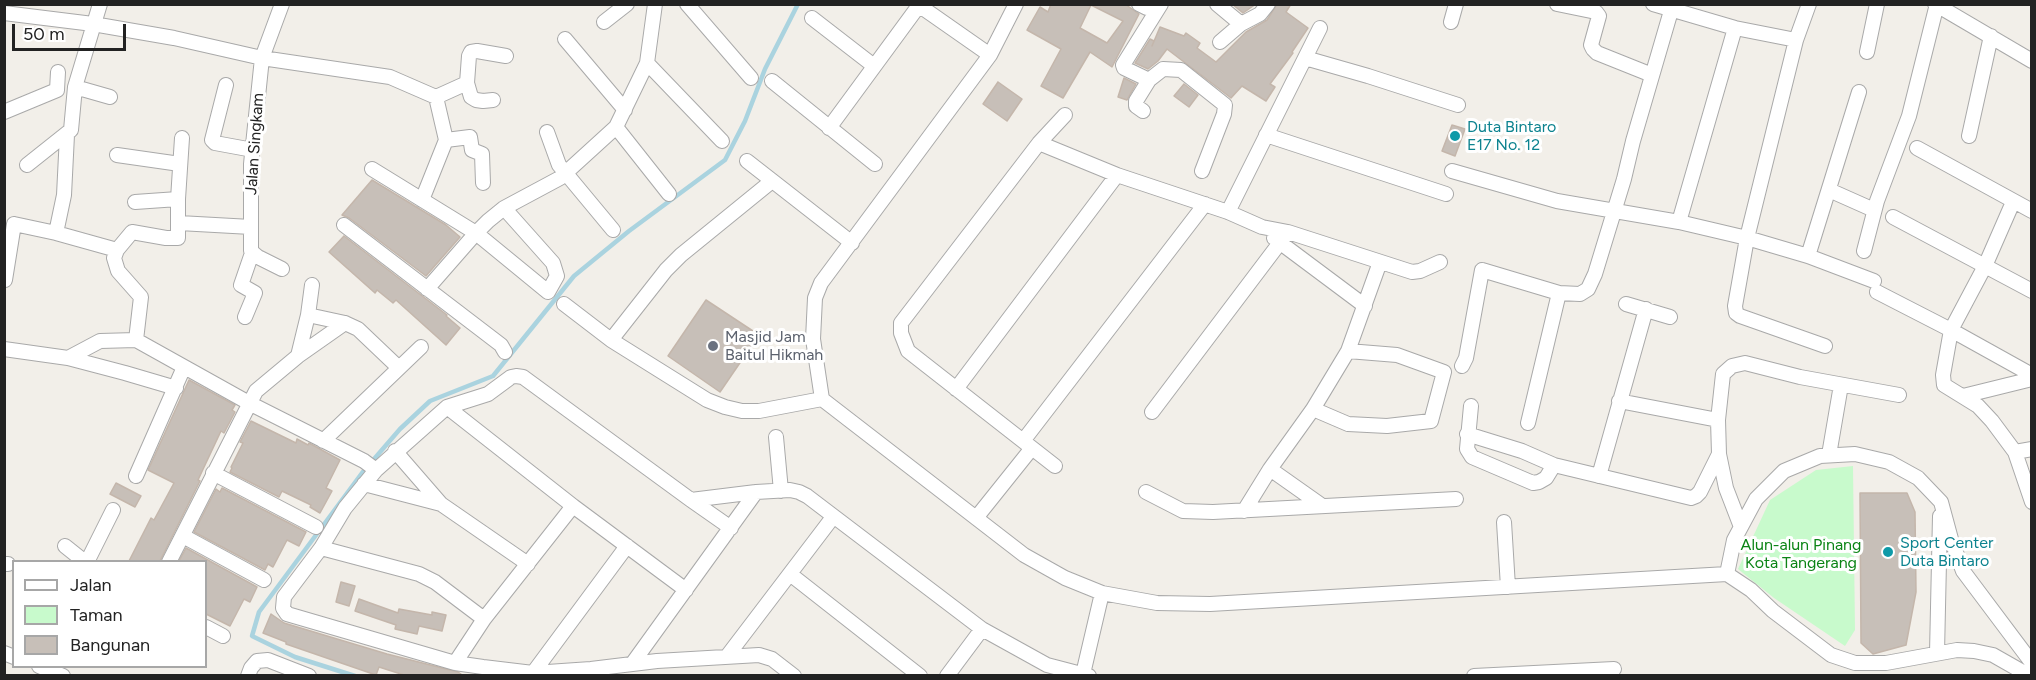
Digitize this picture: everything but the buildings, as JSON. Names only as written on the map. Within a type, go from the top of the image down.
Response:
[{"type":"street","points":[[27,165],[68,135],[71,130],[75,87],[99,4]]},
{"type":"street","name":"Jalan Singkam","points":[[252,253],[253,150],[262,58],[282,4]]},
{"type":"street","points":[[604,22],[627,4]]},
{"type":"street","points":[[427,289],[476,232],[504,208],[566,173],[616,127],[647,63],[655,4]]},
{"type":"street","points":[[687,4],[751,78]]},
{"type":"street","points":[[1016,4],[990,55],[821,284],[815,298],[813,339],[822,399],[1024,555],[1065,578],[1102,593],[1157,603],[1210,604],[1727,574],[1751,590],[1831,655],[1839,658],[1855,663],[1886,663],[1957,650],[1993,655],[2030,675]]},
{"type":"street","points":[[1149,80],[1124,68],[1123,64],[1161,4]]},
{"type":"street","points":[[1217,4],[1241,24]]},
{"type":"street","points":[[1220,42],[1241,24],[1260,14],[1268,4]]},
{"type":"street","points":[[1451,22],[1456,4]]},
{"type":"street","points":[[1557,4],[1596,12],[1599,16],[1591,45],[1593,49],[1652,75]]},
{"type":"street","points":[[1653,4],[1734,28],[1796,40]]},
{"type":"street","points":[[1809,4],[1796,40],[1747,238],[1735,306],[1736,313],[1740,316],[1825,346]]},
{"type":"street","points":[[1867,52],[1877,4]]},
{"type":"street","points":[[830,128],[919,5],[990,55]]},
{"type":"street","points":[[1864,251],[1874,210],[1909,116],[1936,5],[2031,60]]},
{"type":"street","points":[[1462,366],[1466,358],[1482,270],[1558,293],[1580,294],[1588,289],[1595,274],[1624,179],[1672,8]]},
{"type":"street","points":[[4,14],[93,24],[174,38],[262,58],[390,77],[436,97],[467,83]]},
{"type":"street","points":[[812,18],[874,66]]},
{"type":"street","points":[[1228,212],[1320,28]]},
{"type":"street","points":[[1678,222],[1734,28]]},
{"type":"street","points":[[1969,136],[1990,36]]},
{"type":"street","points":[[565,39],[625,110]]},
{"type":"street","points":[[493,100],[483,101],[471,97],[467,83],[469,56],[471,52],[477,51],[506,56]]},
{"type":"street","points":[[1305,58],[1458,105]]},
{"type":"street","points":[[647,63],[722,141]]},
{"type":"street","points":[[1143,111],[1136,106],[1136,101],[1149,80],[1162,69],[1181,70],[1225,105],[1224,114],[1202,171]]},
{"type":"street","points":[[4,112],[57,90],[58,72]]},
{"type":"street","points":[[772,81],[875,164]]},
{"type":"street","points":[[226,85],[212,140],[215,143],[253,150]]},
{"type":"street","points":[[75,87],[110,97]]},
{"type":"street","points":[[1808,256],[1859,92]]},
{"type":"street","points":[[422,200],[446,140],[436,97]]},
{"type":"street","points":[[1055,466],[908,351],[901,323],[1039,143],[1065,115]]},
{"type":"street","points":[[616,127],[669,194]]},
{"type":"street","points":[[547,132],[556,159],[613,230]]},
{"type":"street","points":[[56,233],[64,195],[68,135]]},
{"type":"street","points":[[1266,135],[1446,194]]},
{"type":"street","points":[[136,340],[141,297],[118,271],[114,258],[117,250],[132,232],[178,238],[182,138]]},
{"type":"street","points":[[446,140],[470,138],[472,150],[482,154],[483,183]]},
{"type":"street","points":[[1039,143],[1117,175],[1228,212],[1284,237],[1412,272],[1420,272],[1440,262]]},
{"type":"street","points":[[1917,148],[2031,211]]},
{"type":"street","points":[[117,154],[180,164]]},
{"type":"street","points":[[747,161],[852,243]]},
{"type":"street","points":[[372,169],[476,232],[548,292],[557,276],[553,263],[504,208]]},
{"type":"street","points":[[1452,171],[1557,201],[1678,222],[1747,238],[1808,256],[1875,286],[2031,377]]},
{"type":"street","points":[[956,389],[1117,175]]},
{"type":"street","points":[[611,340],[666,270],[681,255],[772,181]]},
{"type":"street","points":[[1829,190],[1874,210]]},
{"type":"street","points":[[135,202],[178,200]]},
{"type":"street","points":[[2013,202],[1985,266],[1951,330],[1942,375],[1944,385],[1978,406],[2015,452],[2031,502]]},
{"type":"street","points":[[976,518],[1205,204]]},
{"type":"street","points":[[1893,216],[2031,291]]},
{"type":"street","points":[[179,223],[251,227]]},
{"type":"street","points":[[5,280],[14,224],[117,250]]},
{"type":"street","points":[[344,225],[501,345],[505,352]]},
{"type":"street","points":[[1284,237],[1365,306]]},
{"type":"street","points":[[1152,412],[1284,237]]},
{"type":"street","points":[[245,317],[255,293],[241,285],[252,253],[282,269]]},
{"type":"street","points":[[1244,511],[1270,469],[1313,409],[1348,351],[1380,262]]},
{"type":"street","points":[[298,356],[308,315],[312,285]]},
{"type":"street","points":[[1528,423],[1558,293]]},
{"type":"street","points":[[564,304],[611,340],[707,400],[725,407],[742,411],[759,411],[822,399]]},
{"type":"street","points":[[1626,304],[1670,317]]},
{"type":"street","points":[[1599,476],[1646,309]]},
{"type":"street","points":[[308,315],[345,323],[358,329],[399,368]]},
{"type":"street","points":[[170,560],[256,391],[298,356],[345,323]]},
{"type":"street","points":[[68,358],[100,341],[136,340],[249,403],[371,466]]},
{"type":"street","points":[[323,441],[421,347]]},
{"type":"street","points":[[4,349],[68,358],[176,388]]},
{"type":"street","points":[[1313,409],[1348,424],[1387,426],[1431,421],[1444,372],[1397,356],[1348,351]]},
{"type":"street","points":[[1741,527],[1726,488],[1719,454],[1718,420],[1723,374],[1732,366],[1744,363],[1800,377],[1899,395]]},
{"type":"street","points":[[136,476],[184,367]]},
{"type":"street","points":[[731,528],[523,376],[512,377],[488,394],[447,407],[396,451],[371,466],[364,484],[345,508],[321,548],[284,597],[283,608],[287,614],[455,663],[533,674],[728,655],[759,655],[767,657],[794,675]]},
{"type":"street","points":[[1963,396],[2031,377]]},
{"type":"street","points":[[1829,455],[1841,385]]},
{"type":"street","points":[[1619,401],[1718,420]]},
{"type":"street","points":[[1471,406],[1467,449],[1472,457],[1533,483],[1546,478],[1554,465]]},
{"type":"street","points":[[447,407],[573,506],[686,590]]},
{"type":"street","points":[[1467,434],[1522,451],[1554,465],[1691,498],[1700,492],[1719,454]]},
{"type":"street","points":[[776,437],[780,491]]},
{"type":"street","points":[[2015,452],[2031,449]]},
{"type":"street","points":[[396,451],[441,504],[528,564]]},
{"type":"street","points":[[1727,574],[1734,540],[1756,499],[1784,471],[1820,456],[1829,455],[1855,453],[1889,462],[1918,478],[1941,502],[1963,571],[2031,663]]},
{"type":"street","points":[[1270,469],[1321,505]]},
{"type":"street","points":[[213,473],[316,526]]},
{"type":"street","points":[[364,484],[441,504]]},
{"type":"street","points":[[691,500],[790,490],[807,496],[982,629],[1043,670],[1086,675],[1102,593]]},
{"type":"street","points":[[632,664],[756,492]]},
{"type":"street","points":[[1146,492],[1183,511],[1244,511],[1456,499]]},
{"type":"street","points":[[1937,653],[1941,502]]},
{"type":"street","points":[[455,663],[484,619],[573,506]]},
{"type":"street","points":[[87,560],[113,510]]},
{"type":"street","points":[[728,655],[833,518]]},
{"type":"street","points":[[1504,522],[1508,587]]},
{"type":"street","points":[[183,536],[264,580]]},
{"type":"street","points":[[65,546],[85,560]]},
{"type":"street","points":[[533,674],[627,546]]},
{"type":"street","points":[[321,548],[419,574],[435,582],[484,619]]},
{"type":"street","points":[[790,574],[920,675]]},
{"type":"street","points":[[207,628],[223,636]]},
{"type":"street","points":[[947,675],[982,629]]},
{"type":"street","points":[[248,675],[257,662],[268,660],[309,675]]},
{"type":"street","points":[[1474,675],[1568,673],[1614,669]]},
{"type":"green space","name":"Alun-alun Pinang Kota Tangerang","points":[[1853,466],[1855,630],[1845,646],[1774,598],[1738,569],[1770,500],[1816,470]]},
{"type":"waterway","points":[[355,676],[295,657],[252,636],[259,612],[362,473],[400,429],[430,401],[493,376],[574,276],[629,231],[725,160],[745,121],[765,69],[798,4]]},
{"type":"place","name":"Duta Bintaro E17 No. 12","points":[[1455,136]]},
{"type":"place","name":"Masjid Jam Baitul Hikmah","points":[[713,346]]},
{"type":"place","name":"Sport Center Duta Bintaro","points":[[1888,552]]}]
